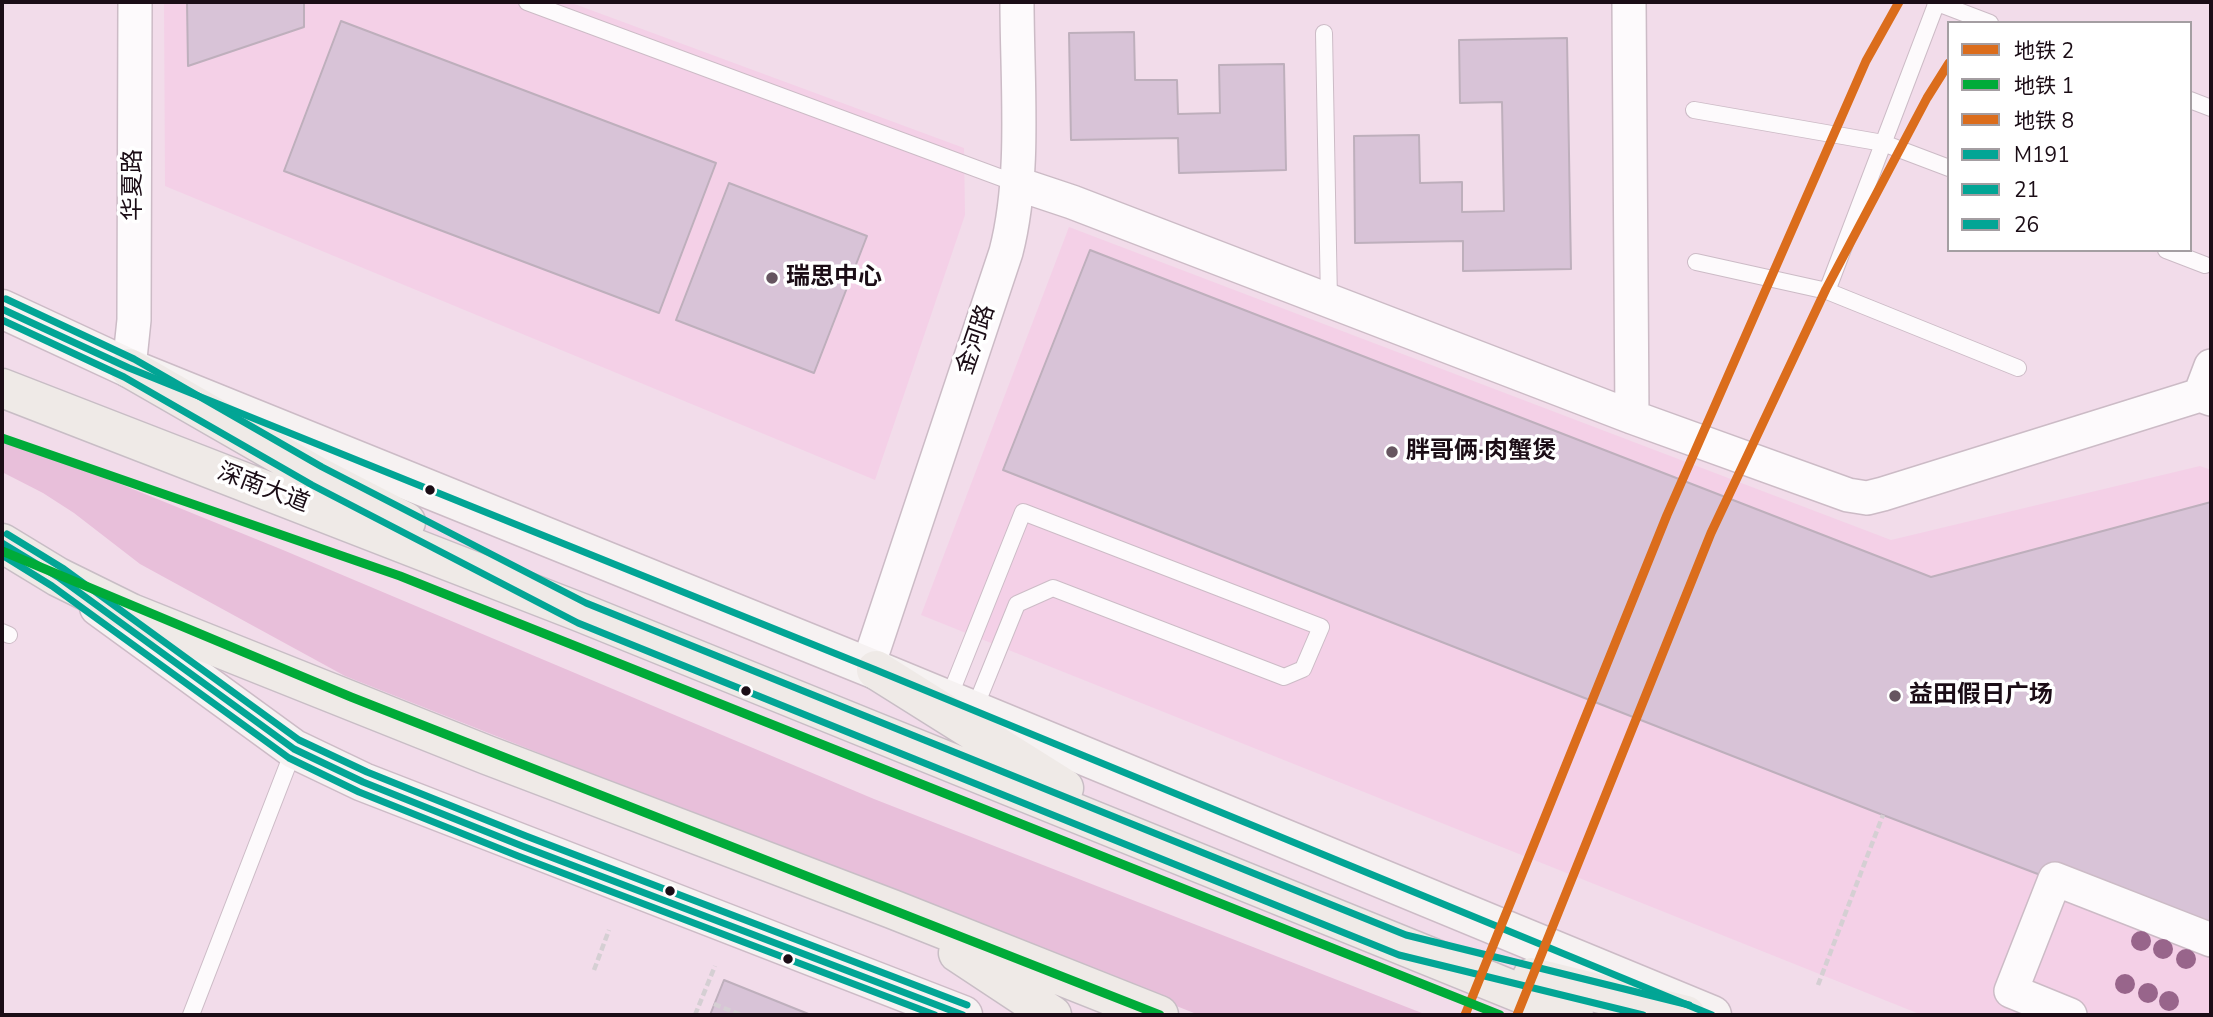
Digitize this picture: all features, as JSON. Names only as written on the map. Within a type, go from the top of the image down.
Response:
[{"type":"main road","points":[[2,309],[129,368],[872,668],[1712,1015]]},
{"type":"main road","points":[[129,368],[317,476],[582,613]]},
{"type":"main road","name":"深南大道","points":[[2,388],[582,613],[1574,1015]]},
{"type":"main road","points":[[2,543],[58,578],[294,749],[363,782],[522,846],[963,1015]]},
{"type":"main road","points":[[58,578],[131,613],[487,755],[892,909],[1158,1015]]},
{"type":"main road","points":[[872,668],[1149,842]]},
{"type":"main road","points":[[892,909],[1052,1015]]},
{"type":"main road","points":[[1403,945],[1686,1015]]},
{"type":"street","name":"华夏路","points":[[129,368],[134,320],[135,2]]},
{"type":"street","name":"金河路","points":[[872,668],[1015,219],[1018,184],[1017,2]]},
{"type":"street","points":[[1629,2],[1632,417]]},
{"type":"street","points":[[1018,184],[1072,202],[1632,417],[1848,495],[1867,498],[2207,387]]},
{"type":"street","points":[[2070,1015],[2011,991],[2055,879],[2211,940]]},
{"type":"lane","points":[[527,2],[1018,184]]},
{"type":"lane","points":[[1827,292],[1936,2],[1985,21]]},
{"type":"lane","points":[[1324,33],[1329,301]]},
{"type":"lane","points":[[2192,101],[2211,108]]},
{"type":"lane","points":[[1694,110],[1883,143],[1947,166]]},
{"type":"lane","points":[[2171,252],[2205,265]]},
{"type":"lane","points":[[1696,262],[1827,292],[2018,368]]},
{"type":"lane","points":[[1024,512],[1321,627],[1303,669],[1284,677],[1053,588],[1017,604],[961,705],[1024,512]]},
{"type":"lane","points":[[191,1015],[294,749]]},
{"type":"path","points":[[1818,985],[1883,815]]},
{"type":"path","points":[[594,970],[609,930]]},
{"type":"path","points":[[695,1015],[715,966]]},
{"type":"path","points":[[714,1004],[741,1015]]},
{"type":"shaded area","points":[[164,2],[569,2],[964,148],[965,215],[875,480],[165,186]]},
{"type":"shaded area","points":[[1069,227],[1891,540],[2200,466],[2211,470],[2211,1015],[1922,1015],[921,615]]},
{"type":"shaded area","points":[[2,436],[283,550],[874,799],[1427,1015],[1199,1015],[345,676],[140,564],[74,513],[2,472]]},
{"type":"building","points":[[187,2],[304,2],[304,27],[188,66]]},
{"type":"building","points":[[341,21],[716,163],[659,313],[284,171]]},
{"type":"building","points":[[1134,32],[1135,80],[1177,80],[1178,114],[1220,113],[1219,65],[1284,64],[1286,170],[1179,173],[1178,138],[1071,140],[1069,33]]},
{"type":"building","points":[[1567,38],[1571,269],[1463,271],[1463,241],[1355,243],[1354,136],[1419,135],[1420,183],[1462,182],[1462,212],[1504,211],[1502,102],[1460,103],[1459,40]]},
{"type":"building","name":"瑞思中心","points":[[729,183],[867,236],[814,373],[676,320]]},
{"type":"building","name":"益田假日广场","points":[[1090,250],[1931,577],[2211,502],[2211,940],[1883,815],[1003,470]]},
{"type":"building","points":[[724,980],[811,1015],[710,1015]]},
{"type":"metro line","name":"2","points":[[1465,1015],[1667,515],[1866,61],[1899,2]]},
{"type":"metro line","name":"8","points":[[1517,1015],[1711,533],[1826,289],[1927,98],[1947,66]]},
{"type":"metro line","name":"1","points":[[2,438],[400,576],[1500,1015]]},
{"type":"metro line","name":"1","points":[[2,551],[351,697],[1160,1015]]},
{"type":"transit line","name":"26","points":[[6,299],[134,359],[322,467],[586,603],[1406,935],[1689,1005]]},
{"type":"transit line","name":"M191","points":[[2,309],[129,368],[876,670],[1712,1015]]},
{"type":"transit line","name":"21","points":[[2,320],[124,377],[312,485],[578,623],[1399,955],[1643,1015]]},
{"type":"transit line","name":"26","points":[[7,534],[64,569],[299,740],[367,772],[526,836],[967,1005]]},
{"type":"transit line","name":"M191","points":[[2,543],[58,577],[294,749],[363,782],[522,846],[963,1015]]},
{"type":"transit line","name":"21","points":[[2,555],[52,586],[289,758],[359,792],[518,856],[935,1015]]},
{"type":"place","name":"瑞思中心","points":[[772,278]]},
{"type":"place","name":"胖哥俩·肉蟹煲","points":[[1392,452]]},
{"type":"place","name":"益田假日广场","points":[[1895,696]]}]
